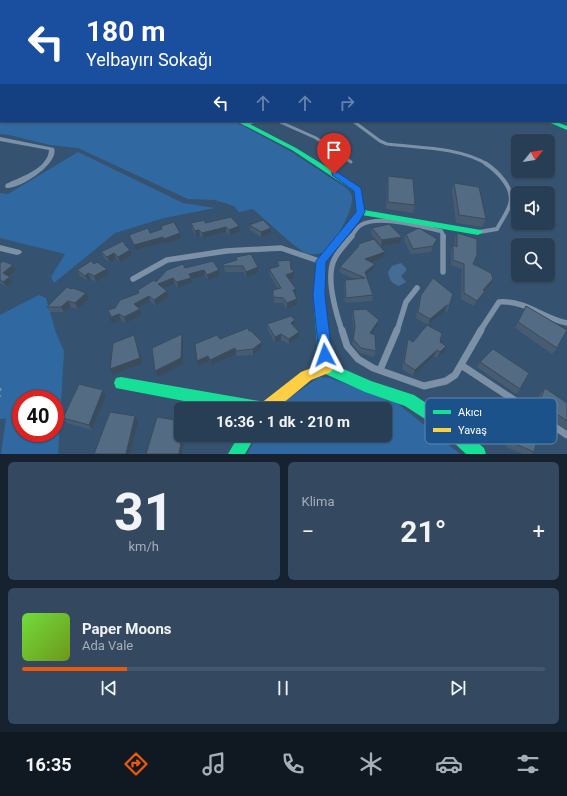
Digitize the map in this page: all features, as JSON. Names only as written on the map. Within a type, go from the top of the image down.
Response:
[{"type":"street","points":[[242,122],[294,149],[358,190],[360,212],[321,261],[319,295],[326,368]]},
{"type":"street","points":[[552,122],[567,128]]},
{"type":"street","points":[[0,139],[52,149],[53,154],[50,161],[41,168],[9,186]]},
{"type":"street","points":[[360,212],[478,232]]},
{"type":"street","points":[[0,248],[17,252]]},
{"type":"street","points":[[274,402],[306,376],[326,368],[370,387],[409,400],[425,410]]},
{"type":"street","points":[[121,383],[226,402]]},
{"type":"street","points":[[236,454],[244,442]]},
{"type":"street","points":[[467,444],[478,454]]},
{"type":"lane","points":[[281,122],[306,131],[328,144],[351,162]]},
{"type":"lane","points":[[354,122],[380,141],[387,144],[458,152],[477,158],[487,164],[507,185],[511,200],[497,229],[487,232],[478,232]]},
{"type":"lane","points":[[443,272],[444,237],[441,231],[381,220],[369,221],[360,225],[334,259],[330,275],[338,318],[347,346],[358,359],[372,368],[424,386],[446,381],[454,375],[489,316],[500,302],[510,300],[521,303],[549,317],[567,323]]},
{"type":"lane","points":[[133,279],[167,260],[226,251],[281,248],[321,261]]},
{"type":"lane","points":[[380,370],[394,340],[406,302],[416,288]]},
{"type":"lane","points":[[461,365],[511,398]]},
{"type":"lane","points":[[557,428],[567,435]]},
{"type":"path","points":[[0,391],[0,397]]},
{"type":"shaded area","points":[[236,122],[290,151],[343,186],[351,194],[351,204],[346,220],[326,250],[321,253],[309,254],[297,248],[253,209],[239,212],[234,206],[215,200],[188,199],[78,148],[50,145],[0,134],[0,123]]},
{"type":"shaded area","points":[[78,152],[183,203],[215,208],[164,218],[115,233],[54,283],[51,277],[65,254],[0,238],[0,193],[8,194]]},
{"type":"shaded area","points":[[401,263],[406,268],[406,271],[401,276],[406,282],[399,286],[391,281],[388,272],[392,266]]},
{"type":"shaded area","points":[[39,295],[46,298],[56,333],[64,351],[62,390],[12,390],[12,442],[59,442],[58,454],[1,454],[6,418],[0,419],[0,315]]},
{"type":"shaded area","points":[[319,377],[330,378],[397,403],[425,426],[425,444],[448,444],[460,454],[247,454],[254,442],[392,442],[392,402],[284,402]]},
{"type":"building","points":[[388,176],[413,179],[415,205],[388,202]]},
{"type":"building","points":[[454,183],[479,187],[486,219],[459,215]]},
{"type":"building","points":[[231,217],[239,226],[229,230],[226,227],[202,233],[199,230],[195,231],[191,223],[205,220],[205,223]]},
{"type":"building","points":[[263,220],[271,228],[261,232],[249,225]]},
{"type":"building","points":[[174,222],[180,233],[164,239],[163,237],[134,245],[129,235],[148,228],[150,233],[162,229],[161,226]]},
{"type":"building","points":[[389,224],[402,237],[382,240],[372,228]]},
{"type":"building","points":[[419,228],[437,239],[433,246],[413,249],[406,234]]},
{"type":"building","points":[[457,233],[477,239],[477,255],[473,264],[491,273],[493,279],[483,290],[485,291],[477,301],[464,293],[464,264],[453,260],[453,245],[457,247]]},
{"type":"building","points":[[374,239],[385,252],[365,259],[375,264],[365,272],[373,295],[346,298],[345,280],[365,278],[340,267],[359,246],[358,244]]},
{"type":"building","points":[[123,241],[130,250],[118,257],[114,253],[107,257],[101,252]]},
{"type":"building","points":[[251,254],[258,267],[246,272],[243,266],[224,266],[223,264],[237,260],[236,257]]},
{"type":"building","points":[[290,260],[291,269],[294,272],[286,275],[296,289],[293,290],[297,299],[287,303],[283,298],[273,297],[273,290],[281,288],[269,269],[279,266],[277,261]]},
{"type":"building","points":[[3,261],[13,265],[3,273],[10,277],[3,282],[0,280],[0,263]]},
{"type":"building","points":[[91,261],[94,264],[97,262],[107,269],[94,276],[88,273],[85,276],[77,270]]},
{"type":"building","points":[[213,261],[219,270],[207,275],[204,270],[189,274],[191,278],[177,282],[173,278],[158,284],[167,291],[154,300],[149,296],[134,304],[140,309],[124,317],[119,314],[109,318],[111,316],[108,310],[115,308],[120,300],[139,293],[138,290],[154,280],[156,282],[167,270],[183,264],[185,268]]},
{"type":"building","points":[[433,278],[453,294],[449,306],[447,305],[430,319],[418,312],[421,295]]},
{"type":"building","points":[[67,287],[86,293],[75,303],[68,301],[61,307],[47,307]]},
{"type":"building","points":[[526,306],[567,330],[557,348],[518,322]]},
{"type":"building","points":[[366,309],[379,320],[370,333],[375,335],[376,351],[361,348],[353,339],[355,327],[353,310]]},
{"type":"building","points":[[291,316],[295,320],[291,323],[299,332],[289,339],[281,334],[275,337],[267,324]]},
{"type":"building","points":[[427,325],[442,333],[440,342],[446,346],[440,352],[437,350],[415,370],[404,363],[408,339],[413,342]]},
{"type":"building","points":[[248,328],[249,331],[251,331],[262,342],[253,349],[236,351],[235,348],[210,360],[208,356],[197,361],[195,344],[217,335],[220,339]]},
{"type":"building","points":[[182,334],[181,358],[155,371],[152,348]]},
{"type":"building","points":[[134,335],[140,358],[110,369],[113,343]]},
{"type":"building","points":[[493,349],[529,373],[520,389],[480,362]]},
{"type":"building","points":[[79,384],[103,390],[89,425],[64,418]]},
{"type":"building","points":[[545,388],[567,403],[567,421],[557,414],[557,398],[541,398]]},
{"type":"building","points":[[110,412],[135,416],[126,454],[94,454]]},
{"type":"building","points":[[157,417],[174,420],[174,442],[181,442],[179,454],[146,454]]},
{"type":"building","points":[[516,444],[536,444],[534,452]]},
{"type":"traffic: fast","points":[[241,122],[294,149],[358,190],[360,212],[321,261],[319,295],[326,368]]},
{"type":"traffic: fast","points":[[552,122],[567,128]]},
{"type":"traffic: fast","points":[[360,212],[478,232]]},
{"type":"traffic: fast","points":[[326,368],[370,387],[409,400],[425,410]]},
{"type":"traffic: fast","points":[[121,383],[226,402]]},
{"type":"traffic: fast","points":[[236,454],[244,442]]},
{"type":"traffic: fast","points":[[467,444],[478,454]]},
{"type":"traffic: slow","points":[[274,402],[306,376],[326,368]]},
{"type":"route","points":[[325,355],[319,295],[321,261],[360,212],[358,190],[334,174]]}]
